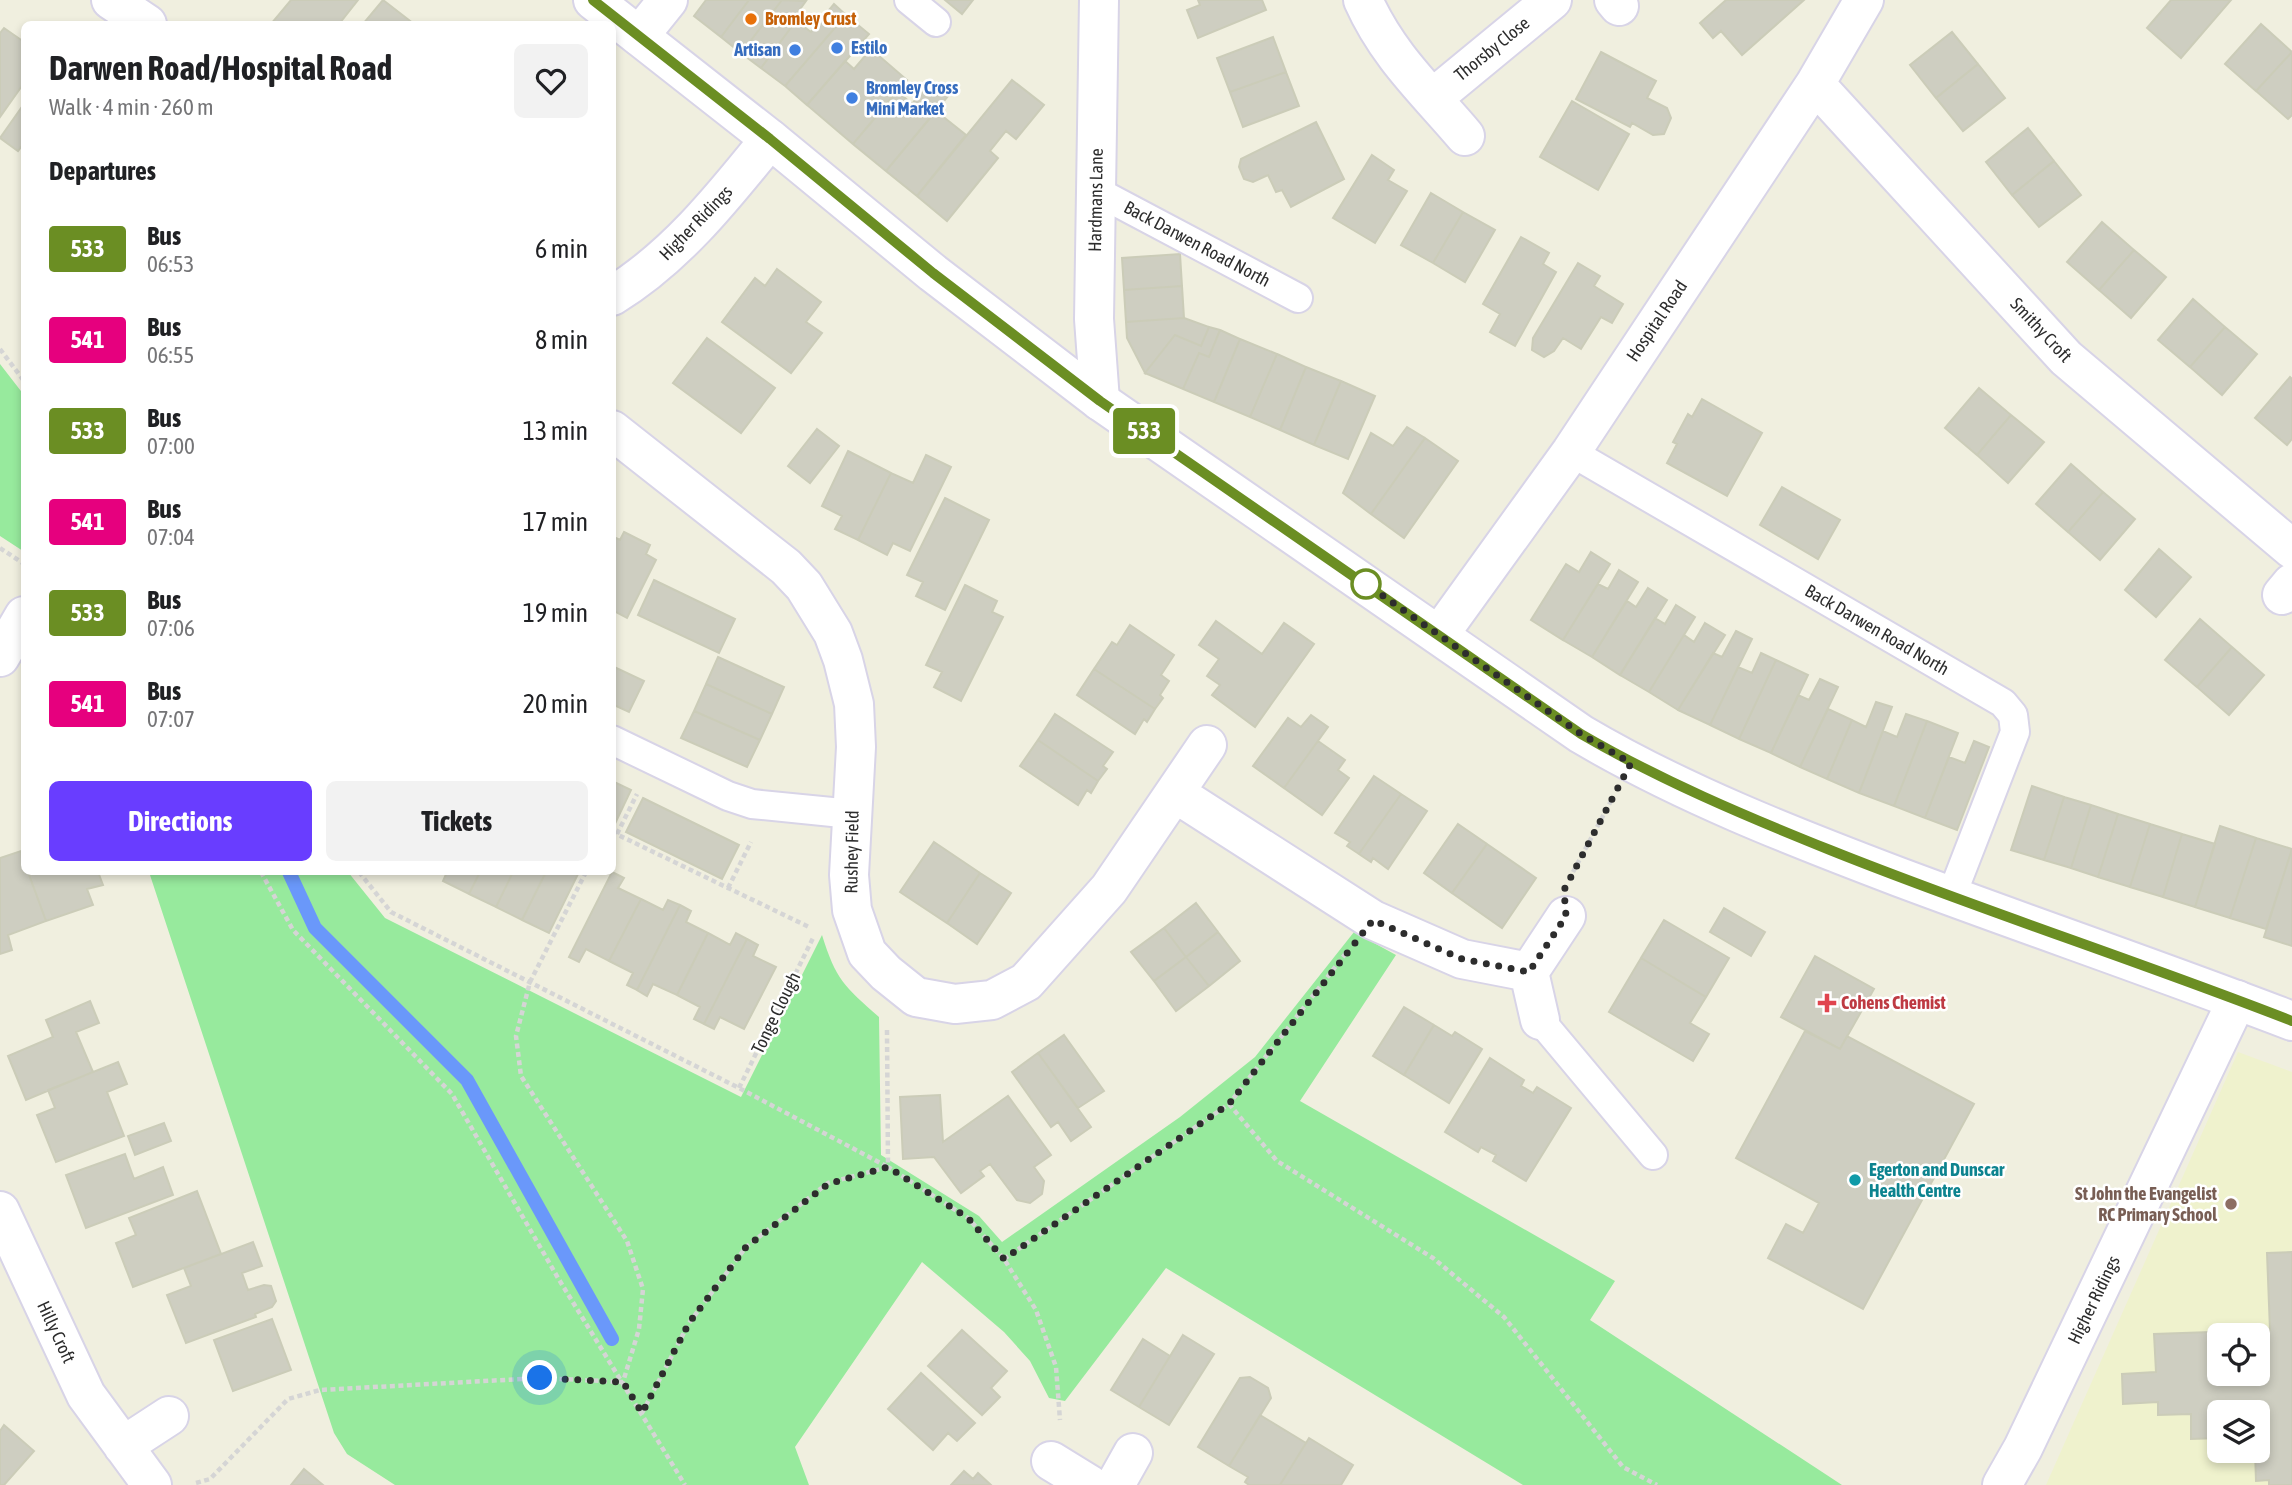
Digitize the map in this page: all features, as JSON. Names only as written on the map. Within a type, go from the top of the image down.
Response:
[{"type":"street","points":[[111,0],[142,21]]},
{"type":"street","points":[[593,0],[770,139],[933,273],[1100,401],[1581,734],[1631,763],[1769,826],[1951,897],[2292,1020]]},
{"type":"street","points":[[639,36],[668,0]]},
{"type":"street","name":"Hardmans Lane","points":[[1099,0],[1094,319],[1100,401]]},
{"type":"street","points":[[1363,0],[1375,28],[1397,60],[1465,136]]},
{"type":"street","name":"Thorsby Close","points":[[1433,98],[1552,0]]},
{"type":"street","name":"Hospital Road","points":[[1439,635],[1571,452],[1815,83],[1864,0]]},
{"type":"street","name":"Smithy Croft","points":[[1815,83],[2066,358],[2292,549]]},
{"type":"street","name":"Higher Ridings","points":[[616,294],[639,280],[719,203],[770,139]]},
{"type":"street","name":"Rushey Field","points":[[616,433],[786,567],[804,586],[834,633],[844,660],[854,704],[856,747],[849,875],[852,910],[867,953],[886,973],[916,996],[955,1004],[992,1000],[1026,982],[1109,890],[1207,745]]},
{"type":"street","points":[[0,657],[21,621]]},
{"type":"street","points":[[1175,793],[1373,920],[1462,959],[1529,972]]},
{"type":"street","points":[[1540,1020],[1529,972],[1566,916]]},
{"type":"street","name":"Higher Ridings","points":[[2002,1485],[2034,1424],[2237,1000]]},
{"type":"street","name":"Hilly Croft","points":[[0,1211],[86,1395],[152,1485]]},
{"type":"street","points":[[123,1446],[169,1416]]},
{"type":"street","points":[[1051,1461],[1090,1485]]},
{"type":"lane","points":[[909,0],[936,22]]},
{"type":"lane","name":"Back Darwen Road North","points":[[1096,191],[1298,298]]},
{"type":"lane","name":"Back Darwen Road North","points":[[1571,452],[2003,703],[2013,715],[2015,732],[1951,897]]},
{"type":"lane","points":[[616,742],[728,796],[752,804],[852,814]]},
{"type":"lane","points":[[1540,1020],[1653,1155]]},
{"type":"path","points":[[0,349],[21,376]]},
{"type":"path","points":[[0,548],[21,562]]},
{"type":"path","points":[[1566,916],[1564,890],[1631,763]]},
{"type":"path","points":[[728,888],[768,806]]},
{"type":"path","name":"Tonge Clough","points":[[616,834],[817,931],[739,1088]]},
{"type":"path","points":[[263,875],[293,930],[452,1094],[558,1278],[685,1485]]},
{"type":"path","points":[[361,875],[391,912],[739,1088],[888,1167],[968,1218],[1004,1259],[1036,1310],[1056,1367],[1060,1426],[1051,1461]]},
{"type":"path","points":[[584,875],[530,982],[516,1037],[522,1076],[627,1241],[643,1289],[639,1329],[623,1382]]},
{"type":"path","points":[[1004,1259],[1229,1104],[1373,920]]},
{"type":"path","points":[[886,973],[888,1167]]},
{"type":"path","points":[[1229,1104],[1277,1161],[1433,1258],[1504,1317],[1623,1467],[1657,1485]]},
{"type":"path","points":[[642,1413],[689,1323],[746,1247],[828,1184],[888,1167]]},
{"type":"path","points":[[188,1485],[210,1479],[288,1399],[320,1390],[540,1378],[623,1382]]},
{"type":"shaded area","name":"St John the Evangelist RC Primary School","points":[[2238,1052],[2292,1072],[2292,1485],[2046,1485]]},
{"type":"green space","points":[[0,364],[21,391],[21,550],[0,536]]},
{"type":"green space","points":[[150,875],[350,875],[385,918],[741,1097],[822,935],[837,973],[857,997],[879,1017],[881,1155],[979,1216],[1002,1242],[1180,1117],[1255,1057],[1354,932],[1396,955],[1300,1101],[1615,1281],[1590,1320],[1842,1485],[1523,1485],[1166,1268],[1065,1401],[1049,1398],[1030,1361],[1004,1332],[922,1262],[795,1447],[809,1485],[395,1485],[347,1454],[334,1433]]},
{"type":"building","points":[[291,0],[358,0],[341,21],[274,21]]},
{"type":"building","points":[[383,0],[410,21],[366,21]]},
{"type":"building","points":[[706,0],[749,0],[721,37],[694,16]]},
{"type":"building","name":"Bromley Crust","points":[[749,0],[782,0],[741,53],[721,37]]},
{"type":"building","points":[[782,0],[806,1],[793,19],[796,21],[761,68],[741,53]]},
{"type":"building","points":[[945,0],[973,0],[962,14]]},
{"type":"building","points":[[1198,0],[1262,0],[1266,10],[1198,38],[1187,10],[1200,5]]},
{"type":"building","points":[[1726,0],[1804,0],[1742,55],[1721,31],[1713,38],[1700,23]]},
{"type":"building","points":[[2171,0],[2231,0],[2181,58],[2147,28]]},
{"type":"building","name":"Artisan","points":[[834,4],[846,15],[785,86],[761,68],[796,21],[811,32]]},
{"type":"building","name":"Estilo","points":[[846,15],[869,34],[807,105],[785,86]]},
{"type":"building","points":[[2261,24],[2292,52],[2256,91],[2225,64]]},
{"type":"building","points":[[4,28],[21,40],[21,87],[0,117],[0,33]]},
{"type":"building","points":[[1952,32],[1978,64],[1936,98],[1910,65]]},
{"type":"building","points":[[1273,37],[1286,72],[1230,92],[1217,58]]},
{"type":"building","name":"Bromley Cross Mini Market","points":[[871,49],[907,80],[853,144],[807,105],[845,61],[854,69]]},
{"type":"building","points":[[1601,52],[1656,81],[1647,98],[1667,108],[1671,118],[1664,134],[1653,135],[1632,123],[1630,127],[1576,99]]},
{"type":"building","points":[[2292,52],[2292,115],[2288,119],[2256,91]]},
{"type":"building","points":[[1978,64],[2005,98],[1963,131],[1936,98]]},
{"type":"building","points":[[1286,72],[1299,106],[1243,127],[1230,92]]},
{"type":"building","points":[[1012,80],[1044,105],[1016,139],[1006,131],[990,151],[998,158],[947,221],[917,196]]},
{"type":"building","points":[[931,81],[949,95],[886,171],[853,144],[897,91],[912,104]]},
{"type":"building","points":[[1572,101],[1629,134],[1598,190],[1540,157]]},
{"type":"building","points":[[21,108],[21,147],[18,151],[0,138]]},
{"type":"building","points":[[936,111],[966,135],[917,196],[886,171]]},
{"type":"building","points":[[1316,122],[1344,179],[1291,207],[1282,190],[1276,192],[1268,175],[1253,182],[1244,179],[1239,167],[1241,159]]},
{"type":"building","points":[[2028,128],[2054,161],[2012,195],[1986,162]]},
{"type":"building","points":[[1372,155],[1394,170],[1388,180],[1407,191],[1375,243],[1333,218]]},
{"type":"building","points":[[2054,161],[2081,195],[2039,227],[2012,195]]},
{"type":"building","points":[[1431,193],[1463,212],[1433,263],[1401,245]]},
{"type":"building","points":[[1463,212],[1495,230],[1465,282],[1433,263]]},
{"type":"building","points":[[2102,222],[2134,250],[2099,290],[2067,262]]},
{"type":"building","points":[[1521,237],[1549,253],[1543,264],[1556,272],[1515,346],[1490,332],[1500,314],[1483,304]]},
{"type":"building","points":[[2134,250],[2166,277],[2131,318],[2099,290]]},
{"type":"building","points":[[1180,254],[1182,286],[1124,290],[1122,258]]},
{"type":"building","points":[[1578,263],[1600,276],[1594,286],[1623,304],[1612,323],[1601,317],[1581,349],[1563,338],[1554,351],[1544,357],[1532,350],[1533,338]]},
{"type":"building","points":[[777,269],[821,302],[806,322],[822,333],[791,373],[722,322],[755,278],[765,286]]},
{"type":"building","points":[[1182,286],[1184,318],[1126,322],[1124,290]]},
{"type":"building","points":[[2193,299],[2225,327],[2190,367],[2158,340]]},
{"type":"building","points":[[1184,318],[1209,327],[1201,346],[1175,335],[1145,373],[1127,338],[1126,322]]},
{"type":"building","points":[[1209,327],[1220,330],[1209,357],[1199,353],[1183,389],[1145,373],[1175,335],[1201,346]]},
{"type":"building","points":[[2225,327],[2257,354],[2222,395],[2190,367]]},
{"type":"building","points":[[1220,330],[1240,339],[1214,402],[1183,389],[1199,353],[1209,357]]},
{"type":"building","points":[[707,338],[775,388],[741,433],[673,383]]},
{"type":"building","points":[[1240,339],[1277,354],[1250,417],[1214,402]]},
{"type":"building","points":[[1277,354],[1306,367],[1280,430],[1250,417]]},
{"type":"building","points":[[1306,367],[1341,381],[1314,445],[1280,430]]},
{"type":"building","points":[[2290,377],[2292,439],[2287,445],[2255,418]]},
{"type":"building","points":[[1341,381],[1375,396],[1348,459],[1314,445]]},
{"type":"building","points":[[1979,388],[2011,415],[1977,455],[1945,428]]},
{"type":"building","points":[[1702,399],[1762,433],[1727,496],[1667,463],[1677,444],[1673,442],[1688,414],[1692,417]]},
{"type":"building","points":[[2011,415],[2044,442],[2008,483],[1977,455]]},
{"type":"building","points":[[1407,427],[1425,438],[1371,514],[1343,493],[1371,433],[1393,446]]},
{"type":"building","points":[[817,429],[839,446],[810,483],[788,466]]},
{"type":"building","points":[[1425,438],[1458,461],[1404,538],[1371,514]]},
{"type":"building","points":[[848,451],[891,473],[858,540],[835,529],[842,516],[822,506]]},
{"type":"building","points":[[926,455],[951,467],[910,551],[893,543],[887,555],[858,540],[891,473],[913,483]]},
{"type":"building","points":[[2071,464],[2103,492],[2068,532],[2036,504]]},
{"type":"building","points":[[1782,487],[1840,520],[1818,559],[1760,525]]},
{"type":"building","points":[[2103,492],[2135,519],[2100,560],[2068,532]]},
{"type":"building","points":[[945,498],[989,520],[945,610],[916,596],[923,582],[907,575]]},
{"type":"building","points":[[624,532],[650,545],[646,554],[656,560],[627,618],[616,612],[616,538],[620,540]]},
{"type":"building","points":[[2159,549],[2191,577],[2156,617],[2125,590]]},
{"type":"building","points":[[1591,552],[1610,564],[1563,640],[1531,620],[1566,564],[1579,572]]},
{"type":"building","points":[[1619,570],[1638,582],[1592,657],[1563,640],[1598,584],[1608,589]]},
{"type":"building","points":[[654,580],[735,619],[719,653],[638,615]]},
{"type":"building","points":[[965,585],[997,601],[992,612],[1003,617],[961,701],[934,687],[942,672],[926,665]]},
{"type":"building","points":[[1648,588],[1667,600],[1620,675],[1592,657],[1627,601],[1636,607]]},
{"type":"building","points":[[1676,605],[1695,617],[1649,692],[1620,675],[1655,618],[1665,624]]},
{"type":"building","points":[[2200,619],[2232,647],[2197,687],[2165,660]]},
{"type":"building","points":[[1216,621],[1262,654],[1284,623],[1314,644],[1255,727],[1212,695],[1220,685],[1207,676],[1219,659],[1199,645]]},
{"type":"building","points":[[1705,623],[1725,635],[1678,710],[1649,692],[1684,635],[1694,642]]},
{"type":"building","points":[[1130,625],[1174,655],[1161,675],[1169,681],[1160,695],[1163,698],[1155,709],[1094,669],[1112,642],[1117,645]]},
{"type":"building","points":[[1736,631],[1752,639],[1710,725],[1678,710],[1713,653],[1722,657]]},
{"type":"building","points":[[2232,647],[2264,675],[2229,715],[2197,687]]},
{"type":"building","points":[[1761,653],[1776,660],[1739,739],[1710,725],[1738,667],[1752,673]]},
{"type":"building","points":[[718,657],[784,687],[772,714],[706,684]]},
{"type":"building","points":[[1776,660],[1808,675],[1771,753],[1739,739]]},
{"type":"building","points":[[616,668],[644,681],[629,712],[616,706]]},
{"type":"building","points":[[1094,669],[1155,709],[1147,722],[1144,719],[1135,734],[1077,695]]},
{"type":"building","points":[[1820,679],[1838,687],[1800,767],[1771,753],[1798,695],[1809,700]]},
{"type":"building","points":[[706,684],[772,714],[760,740],[694,711]]},
{"type":"building","points":[[1876,702],[1892,707],[1859,793],[1827,779],[1852,720],[1866,727]]},
{"type":"building","points":[[1828,709],[1852,720],[1827,779],[1800,767]]},
{"type":"building","points":[[694,711],[760,740],[747,767],[681,738]]},
{"type":"building","points":[[1055,714],[1113,752],[1103,766],[1107,769],[1098,781],[1038,740]]},
{"type":"building","points":[[1906,714],[1927,721],[1894,806],[1859,793],[1883,731],[1897,737]]},
{"type":"building","points":[[1311,715],[1328,727],[1284,788],[1253,766],[1288,718],[1301,727]]},
{"type":"building","points":[[1927,721],[1958,733],[1925,818],[1894,806]]},
{"type":"building","points":[[1038,740],[1098,781],[1091,793],[1087,790],[1078,805],[1020,766]]},
{"type":"building","points":[[1318,741],[1345,760],[1338,770],[1349,778],[1322,815],[1284,788]]},
{"type":"building","points":[[1974,741],[1989,747],[1957,830],[1925,818],[1949,757],[1965,763]]},
{"type":"building","points":[[1374,776],[1401,794],[1359,854],[1347,846],[1350,842],[1335,833]]},
{"type":"building","points":[[616,783],[631,790],[616,822]]},
{"type":"building","points":[[2032,786],[2064,797],[2044,860],[2011,850]]},
{"type":"building","points":[[1401,794],[1427,811],[1388,869],[1373,858],[1371,862],[1359,854]]},
{"type":"building","points":[[2064,797],[2091,805],[2071,868],[2044,860]]},
{"type":"building","points":[[643,798],[739,845],[722,879],[626,832]]},
{"type":"building","points":[[2091,805],[2118,814],[2098,877],[2071,868]]},
{"type":"building","points":[[2118,814],[2150,824],[2130,887],[2098,877]]},
{"type":"building","points":[[1458,824],[1487,844],[1452,893],[1424,873]]},
{"type":"building","points":[[2150,824],[2182,834],[2163,897],[2130,887]]},
{"type":"building","points":[[2220,826],[2256,838],[2230,918],[2195,907]]},
{"type":"building","points":[[2182,834],[2215,844],[2195,907],[2163,897]]},
{"type":"building","points":[[2256,838],[2292,849],[2266,929],[2230,918]]},
{"type":"building","points":[[934,842],[980,873],[947,923],[900,892]]},
{"type":"building","points":[[1487,844],[1536,878],[1502,928],[1452,893]]},
{"type":"building","points":[[2292,849],[2292,946],[2264,937]]},
{"type":"building","points":[[21,851],[21,875],[29,875],[46,921],[8,935],[12,950],[0,954],[0,858]]},
{"type":"building","points":[[980,873],[1011,893],[977,944],[947,923]]},
{"type":"building","points":[[616,874],[624,878],[618,888],[641,899],[609,961],[586,949],[579,962],[569,957],[610,875]]},
{"type":"building","points":[[29,875],[99,875],[103,885],[87,889],[93,905],[46,921]]},
{"type":"building","points":[[446,875],[478,875],[469,894],[443,881]]},
{"type":"building","points":[[478,875],[512,875],[496,907],[469,894]]},
{"type":"building","points":[[512,875],[544,875],[522,920],[496,907]]},
{"type":"building","points":[[544,875],[578,875],[549,933],[522,920]]},
{"type":"building","points":[[641,899],[663,910],[668,900],[680,905],[637,990],[627,985],[633,973],[609,961]]},
{"type":"building","points":[[1196,903],[1218,932],[1186,957],[1164,928]]},
{"type":"building","points":[[680,905],[691,911],[686,922],[708,933],[677,995],[653,984],[647,996],[637,990]]},
{"type":"building","points":[[1724,908],[1765,932],[1751,956],[1710,932]]},
{"type":"building","points":[[1664,920],[1729,958],[1706,997],[1641,958]]},
{"type":"building","points":[[1164,928],[1186,957],[1154,981],[1131,952]]},
{"type":"building","points":[[1218,932],[1240,961],[1209,986],[1186,957]]},
{"type":"building","points":[[708,933],[730,945],[736,933],[747,939],[704,1024],[694,1019],[700,1007],[677,995]]},
{"type":"building","points":[[747,939],[758,945],[753,956],[776,967],[744,1029],[720,1017],[714,1029],[704,1024]]},
{"type":"building","name":"Cohens Chemist","points":[[1815,956],[1874,989],[1840,1049],[1781,1017]]},
{"type":"building","points":[[1186,957],[1209,986],[1176,1011],[1154,981]]},
{"type":"building","points":[[1641,958],[1706,997],[1690,1023],[1709,1034],[1693,1061],[1609,1012]]},
{"type":"building","points":[[90,1001],[99,1023],[76,1032],[93,1072],[26,1100],[8,1056],[53,1037],[46,1020]]},
{"type":"building","points":[[1404,1007],[1434,1025],[1404,1075],[1373,1056]]},
{"type":"building","points":[[1434,1025],[1452,1036],[1455,1032],[1482,1049],[1449,1103],[1404,1075]]},
{"type":"building","name":"Egerton and Dunscar Health Centre","points":[[1805,1031],[1840,1049],[1847,1036],[1974,1104],[1863,1309],[1768,1258],[1786,1224],[1803,1233],[1819,1203],[1736,1158]]},
{"type":"building","points":[[1064,1035],[1104,1091],[1078,1108],[1038,1053]]},
{"type":"building","points":[[1038,1053],[1091,1127],[1071,1141],[1058,1122],[1051,1127],[1012,1072]]},
{"type":"building","points":[[1490,1058],[1524,1080],[1521,1086],[1533,1093],[1537,1087],[1571,1108],[1526,1181],[1493,1161],[1496,1155],[1481,1147],[1478,1152],[1445,1132]]},
{"type":"building","points":[[118,1062],[127,1084],[107,1092],[124,1136],[56,1162],[37,1115],[55,1108],[48,1090]]},
{"type":"building","points":[[940,1095],[943,1142],[1008,1096],[1051,1155],[1034,1167],[1044,1181],[1042,1194],[1030,1203],[1017,1200],[990,1164],[980,1171],[984,1176],[961,1193],[934,1157],[903,1159],[900,1097]]},
{"type":"building","points":[[164,1123],[171,1141],[135,1155],[128,1136]]},
{"type":"building","points":[[125,1154],[134,1179],[163,1167],[173,1195],[86,1228],[66,1175]]},
{"type":"building","points":[[197,1191],[221,1254],[133,1287],[116,1243],[136,1235],[129,1218]]},
{"type":"building","points":[[253,1242],[262,1266],[242,1273],[248,1290],[264,1285],[271,1286],[276,1301],[272,1307],[255,1314],[256,1317],[186,1343],[167,1295],[191,1286],[184,1268]]},
{"type":"building","points":[[2292,1252],[2292,1485],[2269,1485],[2269,1480],[2256,1481],[2255,1463],[2270,1463],[2270,1400],[2207,1400],[2207,1438],[2191,1439],[2191,1414],[2158,1415],[2158,1402],[2123,1404],[2122,1374],[2156,1372],[2154,1334],[2207,1332],[2207,1386],[2270,1386],[2267,1253]]},
{"type":"building","points":[[272,1319],[291,1370],[233,1391],[214,1340]]},
{"type":"building","points":[[962,1330],[1007,1371],[991,1388],[1000,1397],[982,1415],[928,1366]]},
{"type":"building","points":[[1183,1335],[1214,1354],[1169,1425],[1139,1407]]},
{"type":"building","points":[[1143,1339],[1170,1356],[1139,1407],[1111,1390]]},
{"type":"building","points":[[921,1373],[975,1423],[957,1441],[948,1433],[933,1450],[888,1409]]},
{"type":"building","points":[[1250,1377],[1268,1388],[1271,1398],[1229,1466],[1198,1447],[1240,1378]]},
{"type":"building","points":[[1260,1415],[1306,1443],[1280,1485],[1249,1485],[1245,1482],[1248,1477],[1229,1466]]},
{"type":"building","points":[[4,1425],[34,1451],[4,1485],[0,1485],[0,1431]]},
{"type":"building","points":[[1309,1438],[1353,1465],[1341,1485],[1280,1485]]},
{"type":"building","points":[[304,1469],[323,1485],[291,1485]]},
{"type":"building","points":[[964,1471],[973,1479],[978,1473],[991,1485],[951,1485]]},
{"type":"waterway","points":[[290,875],[315,928],[467,1080],[612,1339]]},
{"type":"bus line","name":"533","points":[[593,0],[770,139],[933,273],[1100,401],[1581,734],[1631,763],[1769,826],[1951,897],[2292,1021]]},
{"type":"place","name":"Bromley Crust","points":[[751,19]]},
{"type":"place","name":"Estilo","points":[[837,48]]},
{"type":"place","name":"Artisan","points":[[795,50]]},
{"type":"place","name":"Bromley Cross Mini Market","points":[[852,98]]},
{"type":"place","name":"Cohens Chemist","points":[[1827,1003]]},
{"type":"place","name":"Egerton and Dunscar Health Centre","points":[[1855,1180]]},
{"type":"place","name":"St John the Evangelist RC Primary School","points":[[2231,1204]]},
{"type":"route","points":[[540,1378],[623,1382],[642,1413],[689,1323],[746,1247],[828,1184],[888,1167],[968,1218],[1004,1259],[1229,1104],[1373,920],[1462,959],[1529,972],[1566,916],[1564,890],[1631,763],[1581,734],[1366,584]]}]
